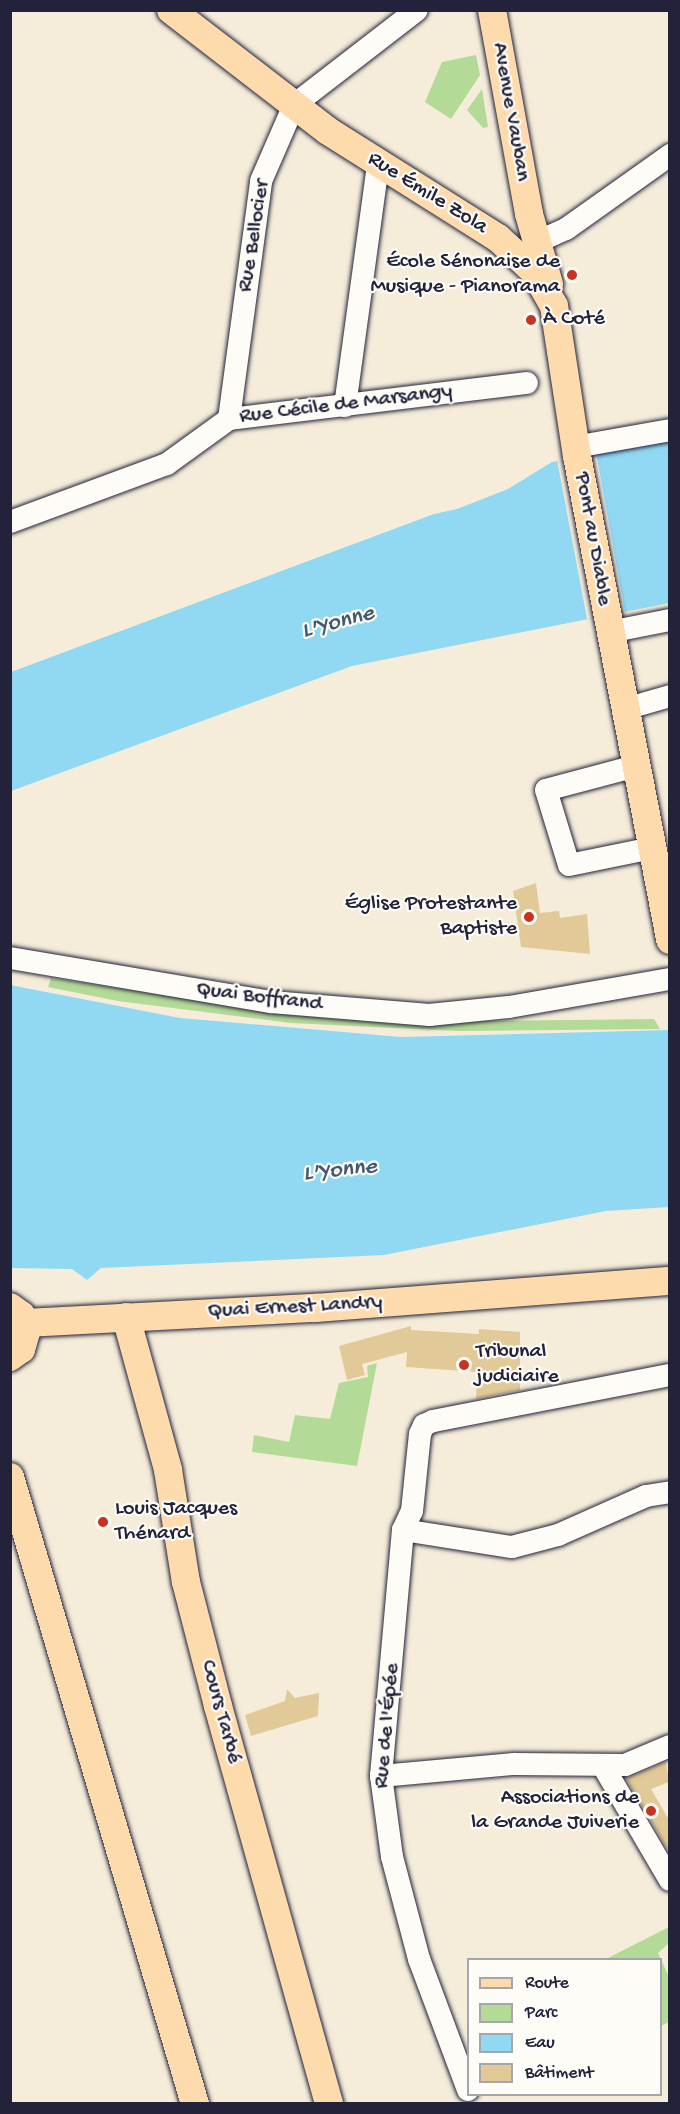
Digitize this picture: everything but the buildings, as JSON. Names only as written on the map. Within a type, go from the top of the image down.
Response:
[{"type":"main road","name":"Rue Émile Zola","points":[[171,10],[294,105],[378,164],[498,238],[534,271],[554,306],[576,451]]},
{"type":"main road","name":"Avenue Vauban","points":[[492,10],[529,214],[539,241],[554,306]]},
{"type":"main road","name":"Avenue Vauban","points":[[498,238],[529,214]]},
{"type":"main road","name":"Pont au Diable","points":[[576,451],[607,624],[669,935]]},
{"type":"main road","name":"Quai Ernest Landry","points":[[565,1288],[669,1266]]},
{"type":"main road","name":"Quai Ernest Landry","points":[[10,1357],[25,1341],[18,1315],[126,1317],[316,1308],[669,1281]]},
{"type":"main road","name":"Cours Tarbé","points":[[126,1317],[168,1470],[186,1582],[215,1695],[329,2103]]},
{"type":"main road","points":[[10,1477],[20,1541],[195,2103]]},
{"type":"street","name":"Rue Bellocier","points":[[229,419],[261,181],[294,105],[417,10]]},
{"type":"street","points":[[539,241],[566,229],[669,155]]},
{"type":"street","points":[[345,406],[378,164]]},
{"type":"street","name":"Rue Cécile de Marsangy","points":[[10,522],[167,464],[229,419],[527,383]]},
{"type":"street","points":[[576,451],[669,430]]},
{"type":"street","points":[[607,624],[669,620]]},
{"type":"street","points":[[624,709],[669,696]]},
{"type":"street","points":[[636,766],[546,790],[569,866],[652,848]]},
{"type":"street","name":"Quai Boffrand","points":[[10,958],[271,1002],[429,1015],[509,1007],[669,979]]},
{"type":"street","name":"Rue de l'Épée","points":[[467,2087],[419,1959],[392,1857],[381,1776],[403,1530],[412,1511],[424,1425],[669,1375]]},
{"type":"street","points":[[403,1530],[512,1547],[558,1535],[646,1497],[669,1492]]},
{"type":"street","points":[[381,1776],[514,1764],[603,1767],[644,1760],[669,1746]]},
{"type":"street","points":[[603,1767],[669,1880]]},
{"type":"green space","points":[[476,55],[480,75],[451,119],[425,102],[442,62]]},
{"type":"green space","points":[[482,89],[488,127],[483,128],[467,110]]},
{"type":"green space","points":[[51,978],[270,1011],[417,1022],[654,1019],[660,1029],[458,1031],[291,1023],[118,1001],[48,987]]},
{"type":"green space","points":[[377,1363],[357,1466],[252,1452],[254,1435],[289,1442],[295,1415],[330,1419],[339,1383],[368,1377],[367,1366]]},
{"type":"green space","points":[[669,1927],[669,1943],[658,1953],[660,1958],[608,1958]]},
{"type":"green space","points":[[662,1962],[670,1979],[669,2022],[662,2026]]},
{"type":"water","name":"L'Yonne","points":[[669,438],[669,603],[352,666],[11,791],[11,672],[434,514],[457,509],[508,489],[552,462]]},
{"type":"water","name":"L'Yonne","points":[[10,985],[180,1018],[401,1037],[669,1030],[669,1207],[606,1211],[384,1255],[101,1268],[87,1280],[72,1269],[11,1268]]},
{"type":"pier","points":[[596,452],[625,612],[587,619],[557,460]]},
{"type":"place","name":"École Sénonaise de Musique - Pianorama","points":[[572,275]]},
{"type":"place","name":"À Coté","points":[[531,320]]},
{"type":"place","name":"Église Protestante Baptiste","points":[[529,917]]},
{"type":"place","name":"Tribunal judiciaire","points":[[464,1365]]},
{"type":"place","name":"Louis Jacques Thénard","points":[[103,1522]]},
{"type":"place","name":"Associations de la Grande Juiverie","points":[[651,1811]]}]
